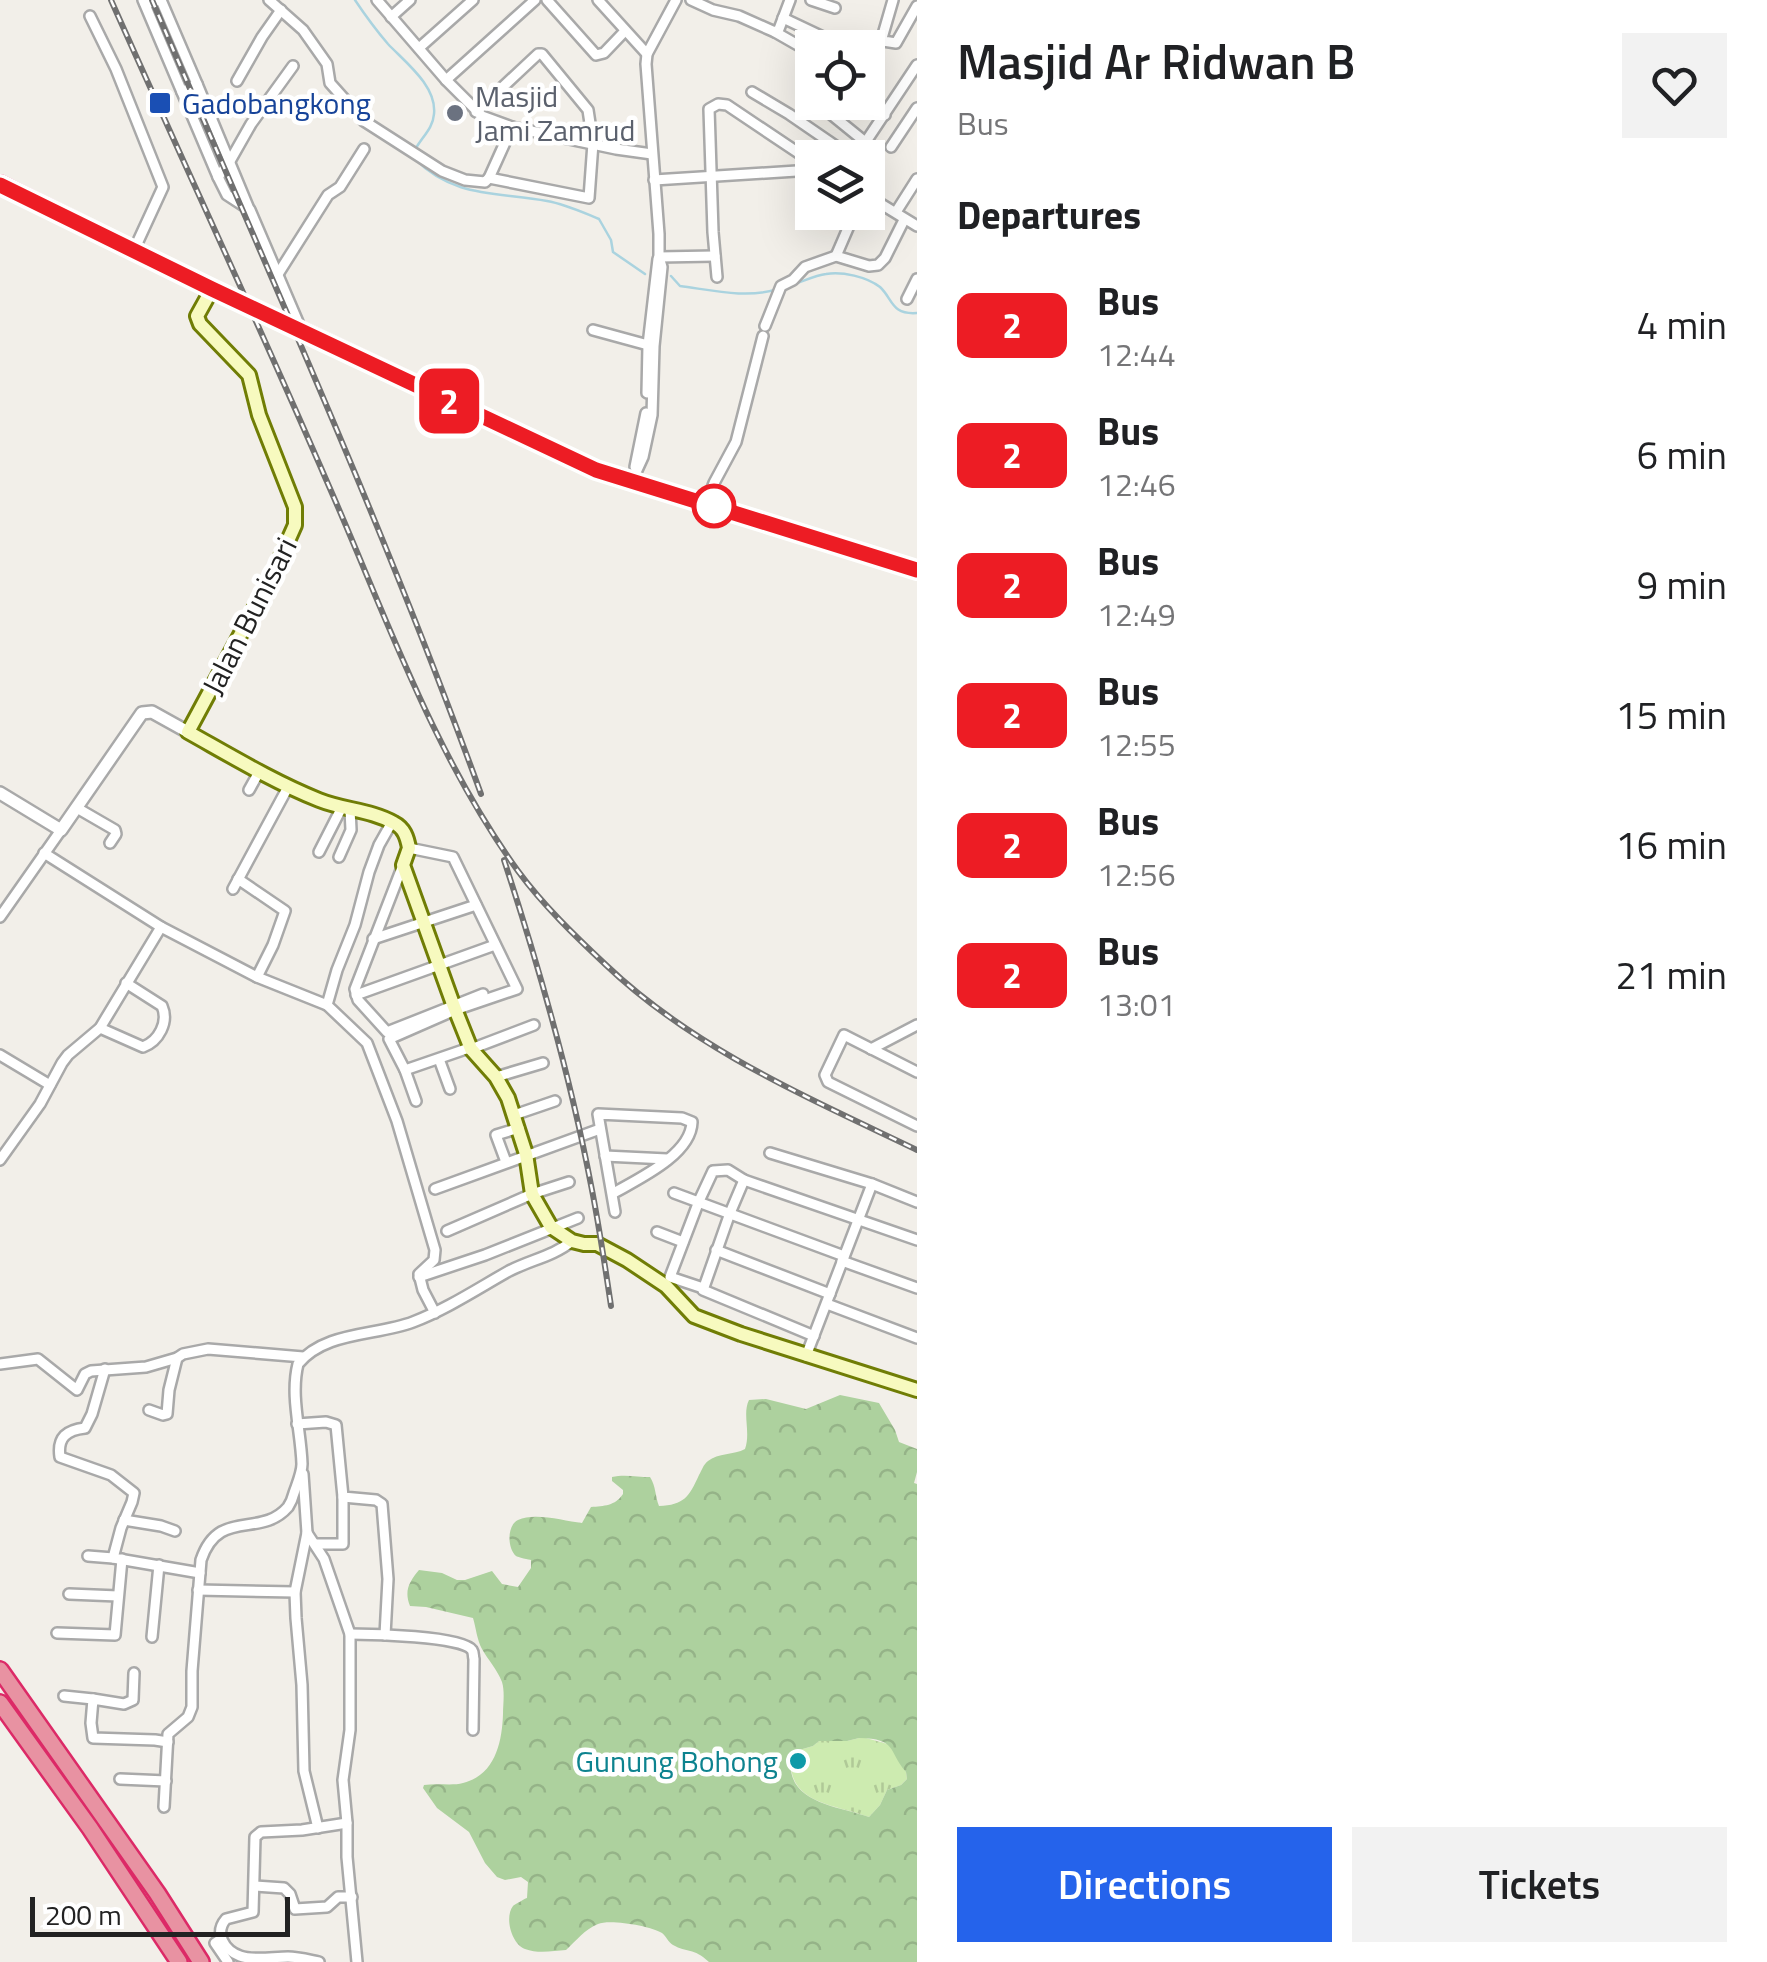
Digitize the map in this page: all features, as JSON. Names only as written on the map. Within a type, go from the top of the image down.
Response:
[{"type":"highway","points":[[0,184],[596,470],[634,475],[706,504],[917,570]]},
{"type":"highway","points":[[0,1670],[201,1962]]},
{"type":"highway","points":[[0,1703],[179,1962]]},
{"type":"main road","name":"Jalan Bunisari","points":[[188,732],[275,570],[296,517],[249,375],[200,324],[197,316],[214,290]]},
{"type":"main road","points":[[188,732],[288,787],[346,808],[373,813],[402,830],[409,848],[403,865],[454,1007],[471,1050],[496,1077],[517,1122],[532,1194],[551,1228],[572,1241],[596,1244],[626,1260],[666,1286],[694,1316],[917,1390]]},
{"type":"street","points":[[250,210],[227,196],[144,2],[161,0],[302,331]]},
{"type":"street","points":[[269,0],[303,30],[327,64],[330,83],[364,122],[442,171],[464,180],[484,182],[512,127]]},
{"type":"street","points":[[377,0],[446,80],[476,112],[488,119],[652,154]]},
{"type":"street","points":[[391,17],[410,0]]},
{"type":"street","points":[[419,48],[473,0]]},
{"type":"street","points":[[446,80],[535,0]]},
{"type":"street","points":[[547,0],[596,56],[604,54],[625,31]]},
{"type":"street","points":[[598,0],[647,54]]},
{"type":"street","points":[[634,475],[646,414],[648,345],[659,257],[647,54],[676,0]]},
{"type":"street","points":[[691,0],[739,16],[795,43]]},
{"type":"street","points":[[776,32],[790,0]]},
{"type":"street","points":[[811,0],[835,8]]},
{"type":"street","points":[[893,0],[882,38],[892,44],[917,6]]},
{"type":"street","points":[[237,81],[281,10]]},
{"type":"street","points":[[90,16],[116,69],[163,187],[134,250]]},
{"type":"street","points":[[783,18],[808,30]]},
{"type":"street","points":[[476,112],[540,53],[584,103],[590,120],[593,143],[589,198],[489,178]]},
{"type":"street","points":[[865,140],[886,115],[917,65]]},
{"type":"street","points":[[218,177],[293,66]]},
{"type":"street","points":[[182,92],[197,84]]},
{"type":"street","points":[[752,92],[828,140]]},
{"type":"street","points":[[717,277],[708,113],[712,105],[722,103],[795,151]]},
{"type":"street","points":[[891,147],[917,108]]},
{"type":"street","points":[[838,120],[863,140]]},
{"type":"street","points":[[906,126],[917,133]]},
{"type":"street","points":[[278,274],[328,194],[340,187],[364,149]]},
{"type":"street","points":[[654,180],[795,171]]},
{"type":"street","points":[[706,504],[736,442],[778,290],[804,267],[836,256],[878,265],[885,258],[917,180]]},
{"type":"street","points":[[885,207],[917,226]]},
{"type":"street","points":[[836,256],[847,230]]},
{"type":"street","points":[[659,257],[715,256]]},
{"type":"street","points":[[634,475],[643,457],[652,415],[662,267],[659,257]]},
{"type":"street","points":[[907,299],[917,280]]},
{"type":"street","points":[[593,330],[648,345]]},
{"type":"street","points":[[0,917],[142,713],[152,712],[188,732]]},
{"type":"street","points":[[249,790],[259,772]]},
{"type":"street","points":[[233,889],[288,787]]},
{"type":"street","points":[[2,797],[61,830]]},
{"type":"street","points":[[76,808],[115,830],[110,843]]},
{"type":"street","points":[[318,852],[346,808]]},
{"type":"street","points":[[339,858],[351,830],[346,808]]},
{"type":"street","points":[[327,1005],[355,925],[368,872],[392,822]]},
{"type":"street","points":[[403,865],[355,989],[383,1030],[387,1032],[517,989],[453,857],[409,848]]},
{"type":"street","points":[[44,853],[161,926],[258,977],[327,1005],[368,1044],[397,1121],[434,1250],[434,1260],[419,1277],[435,1313]]},
{"type":"street","points":[[238,879],[285,911],[258,977]]},
{"type":"street","points":[[373,939],[476,905]]},
{"type":"street","points":[[0,1160],[68,1055],[100,1028],[161,926]]},
{"type":"street","points":[[356,995],[495,945]]},
{"type":"street","points":[[100,1028],[142,1047],[151,1044],[161,1031],[165,1017],[162,1006],[126,983]]},
{"type":"street","points":[[416,1100],[405,1070],[384,1042],[454,1007]]},
{"type":"street","points":[[405,1070],[534,1025]]},
{"type":"street","points":[[871,1049],[917,1025]]},
{"type":"street","points":[[915,1070],[850,1036],[842,1036],[826,1078],[917,1126]]},
{"type":"street","points":[[0,1055],[50,1085]]},
{"type":"street","points":[[439,1058],[450,1089]]},
{"type":"street","points":[[496,1077],[543,1063]]},
{"type":"street","points":[[506,1162],[496,1135],[556,1101]]},
{"type":"street","points":[[612,1194],[679,1150],[689,1139],[690,1120],[598,1114],[615,1212]]},
{"type":"street","points":[[435,1189],[600,1128]]},
{"type":"street","points":[[770,1153],[917,1202]]},
{"type":"street","points":[[605,1156],[667,1159]]},
{"type":"street","points":[[814,1336],[709,1294],[703,1288],[670,1278],[713,1172],[728,1170],[744,1180],[917,1240]]},
{"type":"street","points":[[703,1288],[744,1180]]},
{"type":"street","points":[[447,1232],[568,1182]]},
{"type":"street","points":[[806,1356],[872,1184]]},
{"type":"street","points":[[674,1193],[917,1288]]},
{"type":"street","points":[[419,1277],[578,1218]]},
{"type":"street","points":[[657,1232],[683,1242]]},
{"type":"street","points":[[318,1828],[304,1770],[296,1592],[307,1533],[298,1424],[298,1364],[325,1344],[408,1324],[435,1313],[518,1267],[562,1250],[572,1241]]},
{"type":"street","points":[[716,1250],[917,1338]]},
{"type":"street","points":[[0,1364],[38,1360],[77,1390],[85,1374],[146,1367],[208,1349],[303,1357]]},
{"type":"street","points":[[149,1410],[167,1414],[178,1358]]},
{"type":"street","points":[[58,1633],[115,1635],[117,1559],[133,1491],[111,1475],[62,1460],[60,1456],[64,1436],[72,1429],[86,1427],[105,1369]]},
{"type":"street","points":[[298,1424],[336,1425],[343,1544],[316,1544]]},
{"type":"street","points":[[164,1806],[168,1733],[188,1717],[192,1707],[204,1550],[224,1530],[265,1521],[288,1508],[302,1468]]},
{"type":"street","points":[[343,1497],[382,1504],[388,1579],[385,1635]]},
{"type":"street","points":[[124,1520],[174,1531]]},
{"type":"street","points":[[307,1533],[316,1544],[340,1598],[350,1634],[350,1730],[343,1780],[357,1962]]},
{"type":"street","points":[[88,1556],[200,1572]]},
{"type":"street","points":[[152,1637],[159,1565]]},
{"type":"street","points":[[198,1590],[296,1592]]},
{"type":"street","points":[[69,1594],[118,1596]]},
{"type":"street","points":[[350,1634],[448,1640],[472,1650],[473,1730]]},
{"type":"street","points":[[64,1696],[124,1704],[133,1700],[134,1673]]},
{"type":"street","points":[[93,1699],[94,1739],[168,1742]]},
{"type":"street","points":[[120,1778],[166,1780]]},
{"type":"street","points":[[320,1962],[294,1957],[241,1956],[221,1939],[220,1930],[222,1922],[253,1912],[256,1835],[347,1823]]},
{"type":"street","points":[[255,1886],[284,1888],[295,1909],[328,1907],[338,1897],[352,1897]]},
{"type":"street","points":[[221,1939],[215,1943],[228,1962]]},
{"type":"green space","points":[[840,1395],[879,1403],[899,1442],[917,1449],[917,1962],[709,1962],[673,1945],[656,1930],[611,1922],[593,1926],[566,1950],[525,1949],[513,1936],[509,1917],[513,1906],[527,1898],[528,1882],[521,1877],[497,1877],[469,1832],[437,1808],[423,1788],[463,1783],[483,1773],[489,1765],[501,1736],[502,1682],[480,1645],[473,1618],[410,1606],[410,1583],[419,1570],[457,1580],[492,1571],[502,1584],[518,1587],[531,1568],[531,1560],[516,1556],[511,1548],[510,1531],[518,1520],[541,1517],[582,1523],[591,1507],[613,1503],[623,1494],[612,1481],[617,1476],[650,1477],[659,1506],[680,1502],[708,1461],[745,1449],[749,1400],[766,1399],[806,1409]],"holes":[[[859,1738],[886,1743],[907,1779],[887,1790],[869,1817],[814,1799],[795,1782],[791,1769],[792,1752],[819,1741]]]},
{"type":"green space","points":[[859,1738],[891,1745],[907,1779],[887,1790],[869,1817],[814,1799],[795,1782],[791,1769],[792,1752],[819,1741]]},
{"type":"waterway","points":[[355,0],[430,94],[433,119],[416,148]]},
{"type":"waterway","points":[[415,159],[430,172],[461,187],[554,202],[599,219],[613,252],[645,274]]},
{"type":"waterway","points":[[795,284],[826,274],[854,276],[880,287],[897,309],[917,313]]},
{"type":"waterway","points":[[671,276],[680,286],[716,291],[742,294],[778,289]]},
{"type":"railway","points":[[111,0],[302,423],[413,683],[461,779],[518,871],[594,954],[677,1022],[754,1070],[917,1150]]},
{"type":"railway","points":[[152,0],[364,494],[481,794]]},
{"type":"railway","points":[[504,860],[573,1103],[611,1306]]},
{"type":"bus line","name":"2","points":[[0,185],[596,470],[917,570]]},
{"type":"place","name":"Gadobangkong","points":[[160,103]]},
{"type":"place","name":"Masjid Jami Zamrud","points":[[455,113]]},
{"type":"place","name":"Gunung Bohong","points":[[798,1761]]}]
